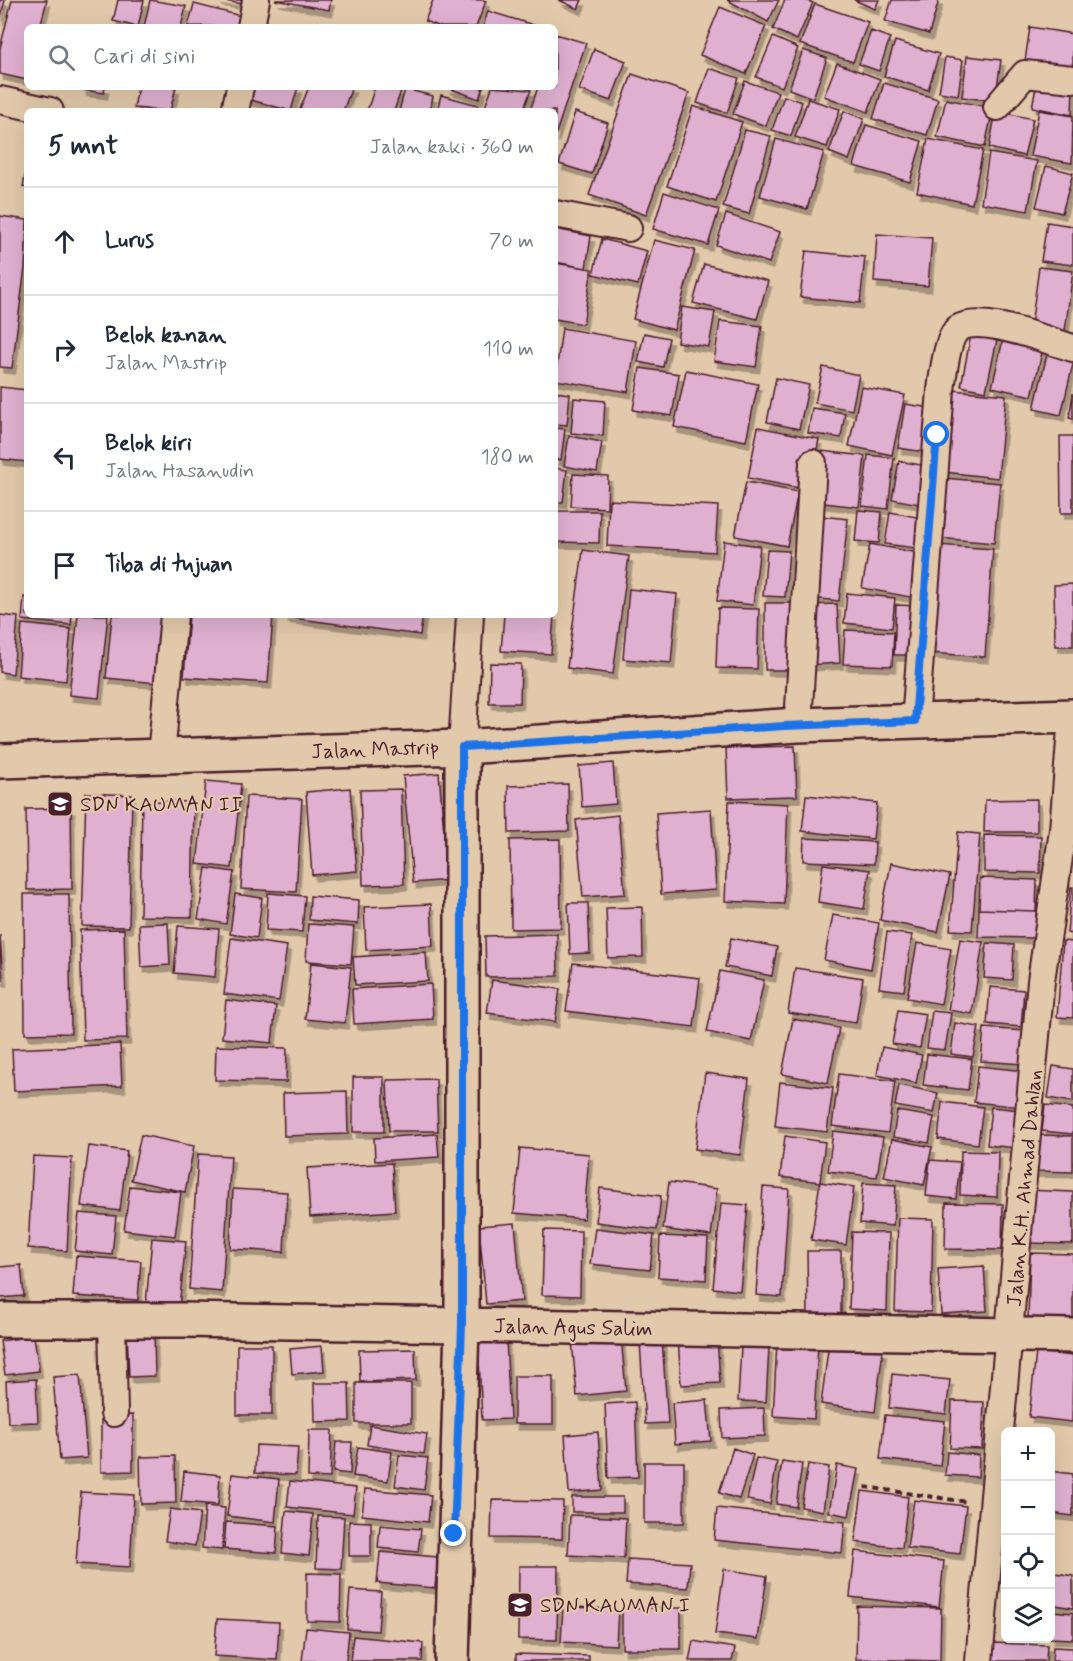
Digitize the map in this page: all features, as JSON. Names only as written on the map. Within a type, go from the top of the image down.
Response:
[{"type":"main road","name":"Jalan Mastrip","points":[[0,761],[462,747],[798,725],[1072,716]]},
{"type":"main road","points":[[452,1661],[462,1325],[462,747]]},
{"type":"main road","name":"Jalan Agus Salim","points":[[0,1320],[462,1325],[1073,1336]]},
{"type":"street","points":[[252,24],[256,0]]},
{"type":"street","points":[[997,107],[1025,74],[1073,79]]},
{"type":"street","points":[[236,108],[239,90]]},
{"type":"street","points":[[0,100],[36,108]]},
{"type":"street","points":[[558,215],[628,228]]},
{"type":"street","points":[[915,721],[941,390],[952,338],[959,328],[975,324],[1008,329],[1073,348]]},
{"type":"street","points":[[798,725],[813,464]]},
{"type":"street","points":[[161,756],[174,618]]},
{"type":"street","points":[[462,747],[470,618]]},
{"type":"street","name":"Jalan K.H. Ahmad Dahlan","points":[[979,1661],[1041,981],[1063,831],[1072,716]]},
{"type":"street","points":[[112,1320],[114,1413]]},
{"type":"path","points":[[865,1487],[994,1506]]},
{"type":"building","points":[[0,0],[5,0],[0,20]]},
{"type":"building","points":[[12,0],[47,0],[41,24],[24,24],[24,79],[0,74],[0,48]]},
{"type":"building","points":[[118,0],[144,0],[139,24],[113,21]]},
{"type":"building","points":[[150,0],[186,6],[182,24],[145,24]]},
{"type":"building","points":[[218,0],[243,0],[243,4]]},
{"type":"building","points":[[275,0],[331,0],[329,10]]},
{"type":"building","points":[[433,0],[486,1],[477,24],[433,24],[425,21]]},
{"type":"building","points":[[559,0],[582,0],[578,9]]},
{"type":"building","points":[[727,0],[779,0],[768,22]]},
{"type":"building","points":[[785,0],[806,0],[813,3],[797,40],[773,29]]},
{"type":"building","points":[[854,0],[879,0],[875,9]]},
{"type":"building","points":[[892,0],[939,0],[929,34],[885,21]]},
{"type":"building","points":[[194,4],[249,18],[248,24],[189,24]]},
{"type":"building","points":[[815,4],[868,22],[853,62],[800,44]]},
{"type":"building","points":[[720,7],[766,26],[746,74],[700,55]]},
{"type":"building","points":[[488,11],[530,24],[484,24]]},
{"type":"building","points":[[1030,27],[1073,34],[1073,69],[1025,61]]},
{"type":"building","points":[[871,31],[890,38],[879,71],[859,64]]},
{"type":"building","points":[[558,35],[586,43],[558,127],[558,108],[531,108],[537,90],[558,90]]},
{"type":"building","points":[[773,37],[798,48],[782,87],[756,77]]},
{"type":"building","points":[[895,41],[939,54],[928,90],[884,76]]},
{"type":"building","points":[[594,49],[626,61],[611,101],[579,90]]},
{"type":"building","points":[[803,50],[827,58],[813,98],[789,89]]},
{"type":"building","points":[[967,56],[1001,60],[995,101],[962,97]]},
{"type":"building","points":[[945,57],[963,60],[958,95],[939,92]]},
{"type":"building","points":[[837,63],[880,79],[868,112],[824,96]]},
{"type":"building","points":[[709,68],[739,78],[727,113],[697,103]]},
{"type":"building","points":[[632,74],[689,93],[646,215],[589,195]]},
{"type":"building","points":[[1038,78],[1073,85],[1072,115],[1032,107]]},
{"type":"building","points":[[745,81],[778,92],[766,126],[733,114]]},
{"type":"building","points":[[884,83],[938,99],[927,135],[873,119]]},
{"type":"building","points":[[83,90],[104,90],[104,93]]},
{"type":"building","points":[[137,90],[175,90],[171,108],[134,108]]},
{"type":"building","points":[[250,90],[297,90],[292,108],[280,108],[247,99]]},
{"type":"building","points":[[308,90],[351,90],[344,108],[300,108]]},
{"type":"building","points":[[374,90],[401,91],[395,108],[368,108]]},
{"type":"building","points":[[405,90],[433,96],[431,108],[400,108]]},
{"type":"building","points":[[454,90],[482,90],[479,99]]},
{"type":"building","points":[[491,90],[531,90],[524,108],[485,107]]},
{"type":"building","points":[[441,95],[478,105],[477,108],[438,108]]},
{"type":"building","points":[[784,96],[802,102],[791,136],[772,130]]},
{"type":"building","points":[[808,99],[840,109],[827,147],[795,137]]},
{"type":"building","points":[[946,99],[993,108],[985,147],[937,137]]},
{"type":"building","points":[[693,106],[742,122],[716,202],[667,186]]},
{"type":"building","points":[[1039,110],[1073,116],[1072,163],[1030,156]]},
{"type":"building","points":[[844,111],[864,119],[849,160],[829,152]]},
{"type":"building","points":[[996,111],[1033,119],[1024,156],[989,148]]},
{"type":"building","points":[[575,112],[608,123],[592,174],[559,164]]},
{"type":"building","points":[[866,125],[922,141],[910,182],[854,166]]},
{"type":"building","points":[[745,130],[771,136],[749,214],[723,207]]},
{"type":"building","points":[[776,139],[824,152],[807,209],[760,196]]},
{"type":"building","points":[[928,139],[983,150],[972,204],[917,192]]},
{"type":"building","points":[[989,153],[1037,161],[1028,211],[981,203]]},
{"type":"building","points":[[1046,166],[1073,173],[1062,213],[1036,207]]},
{"type":"building","points":[[664,192],[719,210],[708,245],[653,229]]},
{"type":"building","points":[[726,214],[780,232],[769,263],[716,245]]},
{"type":"building","points":[[0,216],[24,220],[24,275],[12,368],[0,367]]},
{"type":"building","points":[[1047,222],[1073,226],[1073,265],[1041,261]]},
{"type":"building","points":[[558,230],[591,236],[586,268],[558,263]]},
{"type":"building","points":[[877,234],[932,238],[928,286],[874,282]]},
{"type":"building","points":[[602,239],[647,251],[638,285],[593,274]]},
{"type":"building","points":[[654,240],[695,250],[674,330],[633,319]]},
{"type":"building","points":[[806,251],[865,257],[860,303],[800,297]]},
{"type":"building","points":[[558,263],[592,269],[583,324],[558,320]]},
{"type":"building","points":[[704,264],[768,281],[757,319],[693,303]]},
{"type":"building","points":[[1039,267],[1073,271],[1065,331],[1031,326]]},
{"type":"building","points":[[682,307],[715,312],[709,347],[677,342]]},
{"type":"building","points":[[720,321],[762,326],[756,367],[714,361]]},
{"type":"building","points":[[562,328],[636,341],[628,392],[558,380]]},
{"type":"building","points":[[972,329],[998,335],[986,391],[961,386]]},
{"type":"building","points":[[644,333],[669,338],[663,367],[638,362]]},
{"type":"building","points":[[1004,335],[1044,344],[1032,396],[992,387]]},
{"type":"building","points":[[1049,346],[1073,351],[1073,364],[1061,415],[1034,409]]},
{"type":"building","points":[[823,367],[859,375],[852,410],[815,403]]},
{"type":"building","points":[[640,368],[679,374],[672,416],[633,410]]},
{"type":"building","points":[[686,370],[758,384],[746,441],[674,427]]},
{"type":"building","points":[[776,378],[809,385],[799,429],[767,422]]},
{"type":"building","points":[[0,387],[24,390],[24,462],[0,459]]},
{"type":"building","points":[[861,387],[905,395],[892,455],[849,446]]},
{"type":"building","points":[[953,390],[1006,395],[998,478],[944,472]]},
{"type":"building","points":[[558,392],[570,394],[567,425],[558,424]]},
{"type":"building","points":[[1073,393],[1073,419],[1069,418]]},
{"type":"building","points":[[574,398],[605,401],[603,436],[571,433]]},
{"type":"building","points":[[905,404],[938,409],[932,453],[898,448]]},
{"type":"building","points":[[812,408],[845,413],[841,438],[808,433]]},
{"type":"building","points":[[758,427],[819,439],[809,490],[748,478]]},
{"type":"building","points":[[558,428],[565,429],[561,460],[558,460]]},
{"type":"building","points":[[569,436],[602,442],[597,472],[564,466]]},
{"type":"building","points":[[1060,436],[1073,436],[1073,513],[1061,513]]},
{"type":"building","points":[[821,451],[865,456],[859,507],[815,502]]},
{"type":"building","points":[[868,455],[894,458],[888,509],[862,506]]},
{"type":"building","points":[[899,461],[932,467],[925,505],[892,499]]},
{"type":"building","points":[[558,468],[567,470],[563,502],[558,502]]},
{"type":"building","points":[[573,474],[608,476],[607,508],[571,506]]},
{"type":"building","points":[[944,478],[1000,483],[994,543],[938,538]]},
{"type":"building","points":[[746,482],[798,492],[787,546],[735,536]]},
{"type":"building","points":[[609,500],[718,506],[715,552],[607,546]]},
{"type":"building","points":[[858,510],[882,512],[879,543],[855,541]]},
{"type":"building","points":[[558,511],[600,511],[599,543],[558,542]]},
{"type":"building","points":[[890,512],[927,519],[923,549],[885,544]]},
{"type":"building","points":[[803,514],[848,519],[839,601],[793,596]]},
{"type":"building","points":[[724,541],[760,546],[753,605],[717,601]]},
{"type":"building","points":[[870,544],[924,554],[915,598],[862,588]]},
{"type":"building","points":[[937,545],[993,549],[985,657],[930,653]]},
{"type":"building","points":[[583,550],[629,556],[613,674],[567,668]]},
{"type":"building","points":[[767,550],[789,551],[785,597],[763,596]]},
{"type":"building","points":[[1073,584],[1073,646],[1055,646],[1054,585]]},
{"type":"building","points":[[629,589],[677,594],[671,663],[623,659]]},
{"type":"building","points":[[847,593],[895,598],[892,628],[844,623]]},
{"type":"building","points":[[24,597],[24,618],[72,618],[71,625],[22,620]]},
{"type":"building","points":[[765,603],[800,603],[801,670],[765,670]]},
{"type":"building","points":[[837,604],[840,663],[809,665],[806,605]]},
{"type":"building","points":[[896,605],[919,606],[917,655],[894,655]]},
{"type":"building","points":[[718,608],[759,609],[757,669],[716,668]]},
{"type":"building","points":[[0,615],[18,617],[13,674],[0,672]]},
{"type":"building","points":[[78,618],[108,618],[99,698],[69,695]]},
{"type":"building","points":[[112,618],[165,618],[158,683],[106,678]]},
{"type":"building","points":[[189,618],[273,618],[268,683],[184,677]]},
{"type":"building","points":[[292,618],[423,618],[420,635]]},
{"type":"building","points":[[504,618],[554,618],[551,654],[501,651]]},
{"type":"building","points":[[22,624],[71,629],[66,681],[18,676]]},
{"type":"building","points":[[845,630],[894,632],[892,666],[843,664]]},
{"type":"building","points":[[490,663],[521,664],[520,703],[489,703]]},
{"type":"building","points":[[795,746],[797,796],[728,798],[726,748]]},
{"type":"building","points":[[613,763],[616,804],[582,807],[579,766]]},
{"type":"building","points":[[439,773],[448,880],[413,883],[403,776]]},
{"type":"building","points":[[206,781],[241,784],[232,868],[197,864]]},
{"type":"building","points":[[568,784],[569,831],[509,833],[508,786]]},
{"type":"building","points":[[350,788],[357,871],[312,875],[306,792]]},
{"type":"building","points":[[401,789],[404,884],[363,885],[360,790]]},
{"type":"building","points":[[86,793],[132,795],[129,927],[82,926]]},
{"type":"building","points":[[806,795],[877,803],[873,839],[802,831]]},
{"type":"building","points":[[246,796],[302,799],[296,892],[241,889]]},
{"type":"building","points":[[1037,799],[1037,832],[984,832],[985,800]]},
{"type":"building","points":[[142,801],[194,802],[192,917],[140,916]]},
{"type":"building","points":[[729,801],[788,804],[784,904],[725,901]]},
{"type":"building","points":[[71,808],[72,889],[27,890],[26,809]]},
{"type":"building","points":[[711,809],[716,890],[661,894],[656,813]]},
{"type":"building","points":[[618,815],[625,894],[583,897],[576,820]]},
{"type":"building","points":[[958,832],[980,834],[972,931],[950,930]]},
{"type":"building","points":[[984,835],[1041,836],[1040,873],[984,872]]},
{"type":"building","points":[[804,838],[875,842],[874,864],[803,861]]},
{"type":"building","points":[[560,839],[561,928],[511,929],[510,840]]},
{"type":"building","points":[[891,863],[950,875],[938,932],[880,920]]},
{"type":"building","points":[[823,864],[870,870],[864,909],[818,902]]},
{"type":"building","points":[[206,868],[234,872],[226,924],[198,919]]},
{"type":"building","points":[[980,878],[1037,880],[1036,911],[979,909]]},
{"type":"building","points":[[1071,887],[1073,887],[1073,934],[1067,933]]},
{"type":"building","points":[[268,893],[305,896],[302,932],[266,930]]},
{"type":"building","points":[[24,894],[69,894],[71,1033],[25,1034]]},
{"type":"building","points":[[235,894],[262,898],[257,938],[230,934]]},
{"type":"building","points":[[310,896],[359,900],[358,924],[309,920]]},
{"type":"building","points":[[568,903],[588,903],[590,953],[570,954]]},
{"type":"building","points":[[431,904],[433,946],[366,950],[364,907]]},
{"type":"building","points":[[642,907],[643,957],[608,958],[606,908]]},
{"type":"building","points":[[979,909],[1036,911],[1036,938],[978,937]]},
{"type":"building","points":[[833,915],[879,923],[871,969],[824,960]]},
{"type":"building","points":[[168,923],[170,965],[141,967],[139,924]]},
{"type":"building","points":[[308,924],[354,927],[351,964],[306,961]]},
{"type":"building","points":[[178,926],[219,929],[215,977],[174,973]]},
{"type":"building","points":[[124,929],[127,1039],[83,1040],[80,930]]},
{"type":"building","points":[[887,932],[912,935],[904,991],[879,988]]},
{"type":"building","points":[[557,934],[558,976],[486,977],[485,936]]},
{"type":"building","points":[[0,935],[3,980],[0,980]]},
{"type":"building","points":[[231,938],[287,946],[279,1001],[224,994]]},
{"type":"building","points":[[731,938],[777,947],[772,976],[725,967]]},
{"type":"building","points":[[960,939],[983,942],[972,1014],[948,1010]]},
{"type":"building","points":[[1063,941],[1073,942],[1073,1018],[1057,1017]]},
{"type":"building","points":[[917,943],[951,949],[941,1004],[907,998]]},
{"type":"building","points":[[987,943],[1014,945],[1012,980],[984,978]]},
{"type":"building","points":[[426,952],[428,981],[355,985],[353,957]]},
{"type":"building","points":[[311,963],[351,967],[345,1023],[305,1019]]},
{"type":"building","points":[[573,963],[700,978],[694,1027],[566,1011]]},
{"type":"building","points":[[795,968],[863,978],[856,1023],[788,1013]]},
{"type":"building","points":[[720,971],[764,980],[751,1041],[707,1032]]},
{"type":"building","points":[[492,980],[560,989],[555,1022],[487,1013]]},
{"type":"building","points":[[431,984],[433,1019],[354,1024],[352,989]]},
{"type":"building","points":[[990,987],[1024,990],[1021,1027],[987,1024]]},
{"type":"building","points":[[226,1000],[276,1006],[272,1043],[222,1038]]},
{"type":"building","points":[[898,1010],[926,1014],[920,1048],[892,1044]]},
{"type":"building","points":[[932,1011],[951,1013],[945,1050],[927,1048]]},
{"type":"building","points":[[793,1019],[839,1028],[828,1083],[782,1074]]},
{"type":"building","points":[[955,1023],[979,1027],[973,1057],[951,1054]]},
{"type":"building","points":[[984,1028],[1025,1031],[1023,1064],[981,1061]]},
{"type":"building","points":[[120,1044],[122,1086],[14,1091],[12,1049]]},
{"type":"building","points":[[216,1046],[287,1048],[286,1082],[215,1080]]},
{"type":"building","points":[[882,1047],[922,1055],[916,1083],[877,1075]]},
{"type":"building","points":[[927,1054],[972,1059],[968,1090],[923,1085]]},
{"type":"building","points":[[978,1066],[1025,1071],[1021,1107],[974,1102]]},
{"type":"building","points":[[1053,1066],[1073,1069],[1073,1102],[1048,1098]]},
{"type":"building","points":[[705,1073],[749,1079],[740,1155],[695,1149]]},
{"type":"building","points":[[839,1074],[895,1081],[888,1133],[832,1126]]},
{"type":"building","points":[[353,1077],[384,1077],[384,1132],[353,1132]]},
{"type":"building","points":[[436,1079],[438,1131],[389,1131],[387,1080]]},
{"type":"building","points":[[780,1082],[833,1088],[827,1132],[775,1126]]},
{"type":"building","points":[[899,1085],[938,1093],[934,1113],[895,1106]]},
{"type":"building","points":[[347,1091],[348,1134],[284,1136],[283,1093]]},
{"type":"building","points":[[942,1102],[983,1107],[978,1144],[938,1139]]},
{"type":"building","points":[[1045,1105],[1073,1108],[1073,1134],[1042,1131]]},
{"type":"building","points":[[991,1107],[1021,1110],[1017,1148],[987,1145]]},
{"type":"building","points":[[897,1111],[934,1117],[929,1143],[893,1137]]},
{"type":"building","points":[[833,1131],[883,1137],[877,1177],[828,1171]]},
{"type":"building","points":[[437,1134],[439,1157],[375,1161],[374,1138]]},
{"type":"building","points":[[141,1135],[194,1146],[185,1192],[131,1180]]},
{"type":"building","points":[[1037,1135],[1073,1136],[1073,1172],[1035,1171]]},
{"type":"building","points":[[785,1136],[825,1142],[820,1182],[780,1177]]},
{"type":"building","points":[[892,1139],[932,1147],[924,1185],[884,1177]]},
{"type":"building","points":[[89,1146],[127,1151],[120,1211],[81,1206]]},
{"type":"building","points":[[520,1148],[589,1154],[584,1219],[514,1213]]},
{"type":"building","points":[[961,1151],[998,1152],[997,1197],[960,1195]]},
{"type":"building","points":[[198,1154],[231,1156],[222,1292],[189,1289]]},
{"type":"building","points":[[33,1156],[72,1158],[67,1251],[28,1248]]},
{"type":"building","points":[[930,1160],[960,1162],[956,1199],[926,1196]]},
{"type":"building","points":[[392,1163],[395,1211],[310,1217],[307,1168]]},
{"type":"building","points":[[669,1182],[717,1189],[711,1236],[663,1229]]},
{"type":"building","points":[[820,1182],[854,1187],[846,1245],[811,1240]]},
{"type":"building","points":[[863,1183],[896,1185],[893,1226],[860,1223]]},
{"type":"building","points":[[130,1186],[181,1192],[175,1236],[124,1230]]},
{"type":"building","points":[[763,1187],[789,1189],[782,1297],[756,1295]]},
{"type":"building","points":[[600,1188],[661,1196],[657,1230],[596,1222]]},
{"type":"building","points":[[233,1189],[287,1192],[284,1252],[230,1249]]},
{"type":"building","points":[[1027,1190],[1073,1192],[1073,1244],[1025,1243]]},
{"type":"building","points":[[721,1203],[748,1205],[740,1291],[713,1288]]},
{"type":"building","points":[[946,1203],[1003,1204],[1002,1250],[945,1249]]},
{"type":"building","points":[[79,1213],[116,1216],[112,1255],[75,1251]]},
{"type":"building","points":[[898,1218],[933,1219],[931,1312],[895,1311]]},
{"type":"building","points":[[515,1223],[522,1301],[486,1304],[479,1226]]},
{"type":"building","points":[[595,1228],[654,1235],[650,1270],[590,1264]]},
{"type":"building","points":[[544,1230],[581,1231],[580,1296],[542,1295]]},
{"type":"building","points":[[852,1232],[889,1233],[887,1311],[849,1309]]},
{"type":"building","points":[[660,1236],[708,1238],[706,1280],[658,1277]]},
{"type":"building","points":[[152,1238],[186,1241],[179,1307],[146,1304]]},
{"type":"building","points":[[807,1251],[841,1251],[841,1317],[808,1317]]},
{"type":"building","points":[[1030,1253],[1073,1254],[1073,1320],[1028,1318]]},
{"type":"building","points":[[76,1256],[141,1261],[138,1300],[73,1296]]},
{"type":"building","points":[[21,1265],[24,1296],[0,1298],[0,1267]]},
{"type":"building","points":[[984,1266],[987,1311],[941,1314],[938,1269]]},
{"type":"building","points":[[127,1332],[154,1332],[155,1376],[129,1377]]},
{"type":"building","points":[[717,1335],[720,1383],[681,1385],[678,1337]]},
{"type":"building","points":[[34,1336],[39,1371],[5,1375],[0,1341]]},
{"type":"building","points":[[621,1337],[626,1391],[577,1396],[572,1341]]},
{"type":"building","points":[[506,1338],[510,1419],[482,1420],[478,1339]]},
{"type":"building","points":[[662,1339],[668,1423],[645,1424],[640,1341]]},
{"type":"building","points":[[777,1342],[818,1344],[814,1419],[773,1416]]},
{"type":"building","points":[[829,1342],[883,1350],[875,1412],[821,1404]]},
{"type":"building","points":[[237,1345],[272,1345],[272,1415],[237,1415]]},
{"type":"building","points":[[322,1346],[324,1371],[292,1374],[290,1349]]},
{"type":"building","points":[[741,1346],[769,1347],[766,1402],[738,1401]]},
{"type":"building","points":[[415,1349],[416,1380],[360,1382],[359,1350]]},
{"type":"building","points":[[1036,1352],[1073,1356],[1072,1422],[1029,1417]]},
{"type":"building","points":[[892,1374],[950,1380],[946,1414],[889,1408]]},
{"type":"building","points":[[80,1375],[87,1458],[60,1460],[53,1377]]},
{"type":"building","points":[[514,1376],[553,1376],[553,1424],[514,1424]]},
{"type":"building","points":[[36,1379],[38,1422],[8,1423],[6,1381]]},
{"type":"building","points":[[314,1383],[349,1383],[350,1421],[315,1422]]},
{"type":"building","points":[[356,1383],[411,1383],[411,1423],[356,1423]]},
{"type":"building","points":[[707,1400],[711,1441],[675,1444],[672,1403]]},
{"type":"building","points":[[952,1401],[984,1402],[982,1449],[950,1448]]},
{"type":"building","points":[[635,1402],[638,1477],[608,1478],[605,1404]]},
{"type":"building","points":[[764,1408],[765,1436],[722,1438],[721,1410]]},
{"type":"building","points":[[133,1415],[133,1471],[101,1472],[101,1416]]},
{"type":"building","points":[[885,1415],[945,1421],[940,1466],[880,1459]]},
{"type":"building","points":[[370,1425],[427,1434],[424,1454],[367,1445]]},
{"type":"building","points":[[309,1430],[332,1430],[330,1478],[308,1477]]},
{"type":"building","points":[[598,1432],[602,1490],[569,1493],[565,1435]]},
{"type":"building","points":[[336,1442],[352,1442],[350,1474],[333,1472]]},
{"type":"building","points":[[256,1445],[298,1447],[296,1475],[255,1473]]},
{"type":"building","points":[[358,1447],[392,1452],[388,1481],[353,1476]]},
{"type":"building","points":[[733,1448],[753,1455],[739,1499],[719,1493]]},
{"type":"building","points":[[947,1452],[979,1455],[978,1477],[945,1475]]},
{"type":"building","points":[[399,1455],[428,1458],[424,1490],[395,1486]]},
{"type":"building","points":[[175,1456],[176,1503],[141,1504],[140,1457]]},
{"type":"building","points":[[756,1458],[777,1462],[770,1504],[747,1500]]},
{"type":"building","points":[[782,1461],[802,1464],[796,1507],[776,1504]]},
{"type":"building","points":[[644,1462],[684,1462],[684,1523],[644,1523]]},
{"type":"building","points":[[808,1464],[829,1467],[823,1511],[801,1507]]},
{"type":"building","points":[[837,1465],[858,1469],[849,1516],[829,1512]]},
{"type":"building","points":[[184,1471],[220,1475],[218,1505],[181,1502]]},
{"type":"building","points":[[1055,1472],[1073,1474],[1073,1516],[1055,1514]]},
{"type":"building","points":[[232,1474],[279,1479],[275,1522],[227,1516]]},
{"type":"building","points":[[290,1481],[356,1488],[353,1514],[287,1507]]},
{"type":"building","points":[[365,1489],[431,1495],[428,1522],[362,1515]]},
{"type":"building","points":[[862,1491],[908,1497],[902,1548],[855,1542]]},
{"type":"building","points":[[81,1492],[134,1495],[130,1567],[76,1564]]},
{"type":"building","points":[[572,1497],[623,1497],[623,1512],[572,1512]]},
{"type":"building","points":[[492,1500],[563,1501],[562,1539],[491,1538]]},
{"type":"building","points":[[914,1500],[966,1506],[960,1554],[907,1548]]},
{"type":"building","points":[[205,1506],[225,1508],[222,1550],[202,1548]]},
{"type":"building","points":[[717,1508],[845,1522],[842,1553],[714,1540]]},
{"type":"building","points":[[170,1509],[200,1513],[195,1546],[165,1541]]},
{"type":"building","points":[[286,1511],[313,1514],[309,1556],[282,1553]]},
{"type":"building","points":[[570,1515],[626,1518],[624,1558],[568,1555]]},
{"type":"building","points":[[318,1516],[344,1517],[341,1569],[316,1568]]},
{"type":"building","points":[[349,1521],[371,1522],[371,1556],[349,1556]]},
{"type":"building","points":[[226,1522],[278,1526],[276,1553],[224,1549]]},
{"type":"building","points":[[380,1525],[421,1529],[418,1552],[378,1548]]},
{"type":"building","points":[[855,1551],[944,1561],[939,1607],[850,1597]]},
{"type":"building","points":[[380,1552],[438,1557],[435,1588],[377,1583]]},
{"type":"building","points":[[628,1559],[690,1563],[688,1588],[626,1584]]},
{"type":"building","points":[[519,1566],[558,1566],[557,1640],[518,1639]]},
{"type":"building","points":[[724,1569],[767,1576],[758,1639],[715,1634]]},
{"type":"building","points":[[307,1573],[341,1574],[340,1622],[307,1621]]},
{"type":"building","points":[[1055,1573],[1073,1576],[1073,1608],[1055,1605]]},
{"type":"building","points":[[350,1590],[381,1592],[378,1631],[347,1629]]},
{"type":"building","points":[[563,1606],[618,1610],[616,1645],[561,1642]]},
{"type":"building","points":[[857,1606],[941,1608],[940,1661],[856,1659]]},
{"type":"building","points":[[622,1608],[681,1608],[681,1649],[622,1649]]},
{"type":"building","points":[[1055,1611],[1073,1613],[1073,1639],[1055,1638]]},
{"type":"building","points":[[217,1619],[279,1622],[277,1660],[214,1656]]},
{"type":"building","points":[[306,1628],[349,1632],[346,1661],[302,1661]]},
{"type":"building","points":[[353,1636],[423,1643],[422,1661],[350,1661]]},
{"type":"building","points":[[693,1641],[735,1648],[732,1661],[689,1661]]},
{"type":"building","points":[[993,1643],[1047,1645],[1046,1661],[992,1661]]},
{"type":"building","points":[[1053,1647],[1073,1648],[1073,1661],[1052,1661]]},
{"type":"building","points":[[516,1654],[589,1656],[589,1661],[516,1661]]},
{"type":"place","name":"SDN KAUMAN II","points":[[60,804]]},
{"type":"place","name":"SDN KAUMAN I","points":[[520,1605]]},
{"type":"route","points":[[454,1534],[462,1325],[462,747],[784,726],[915,721],[937,435]]}]
